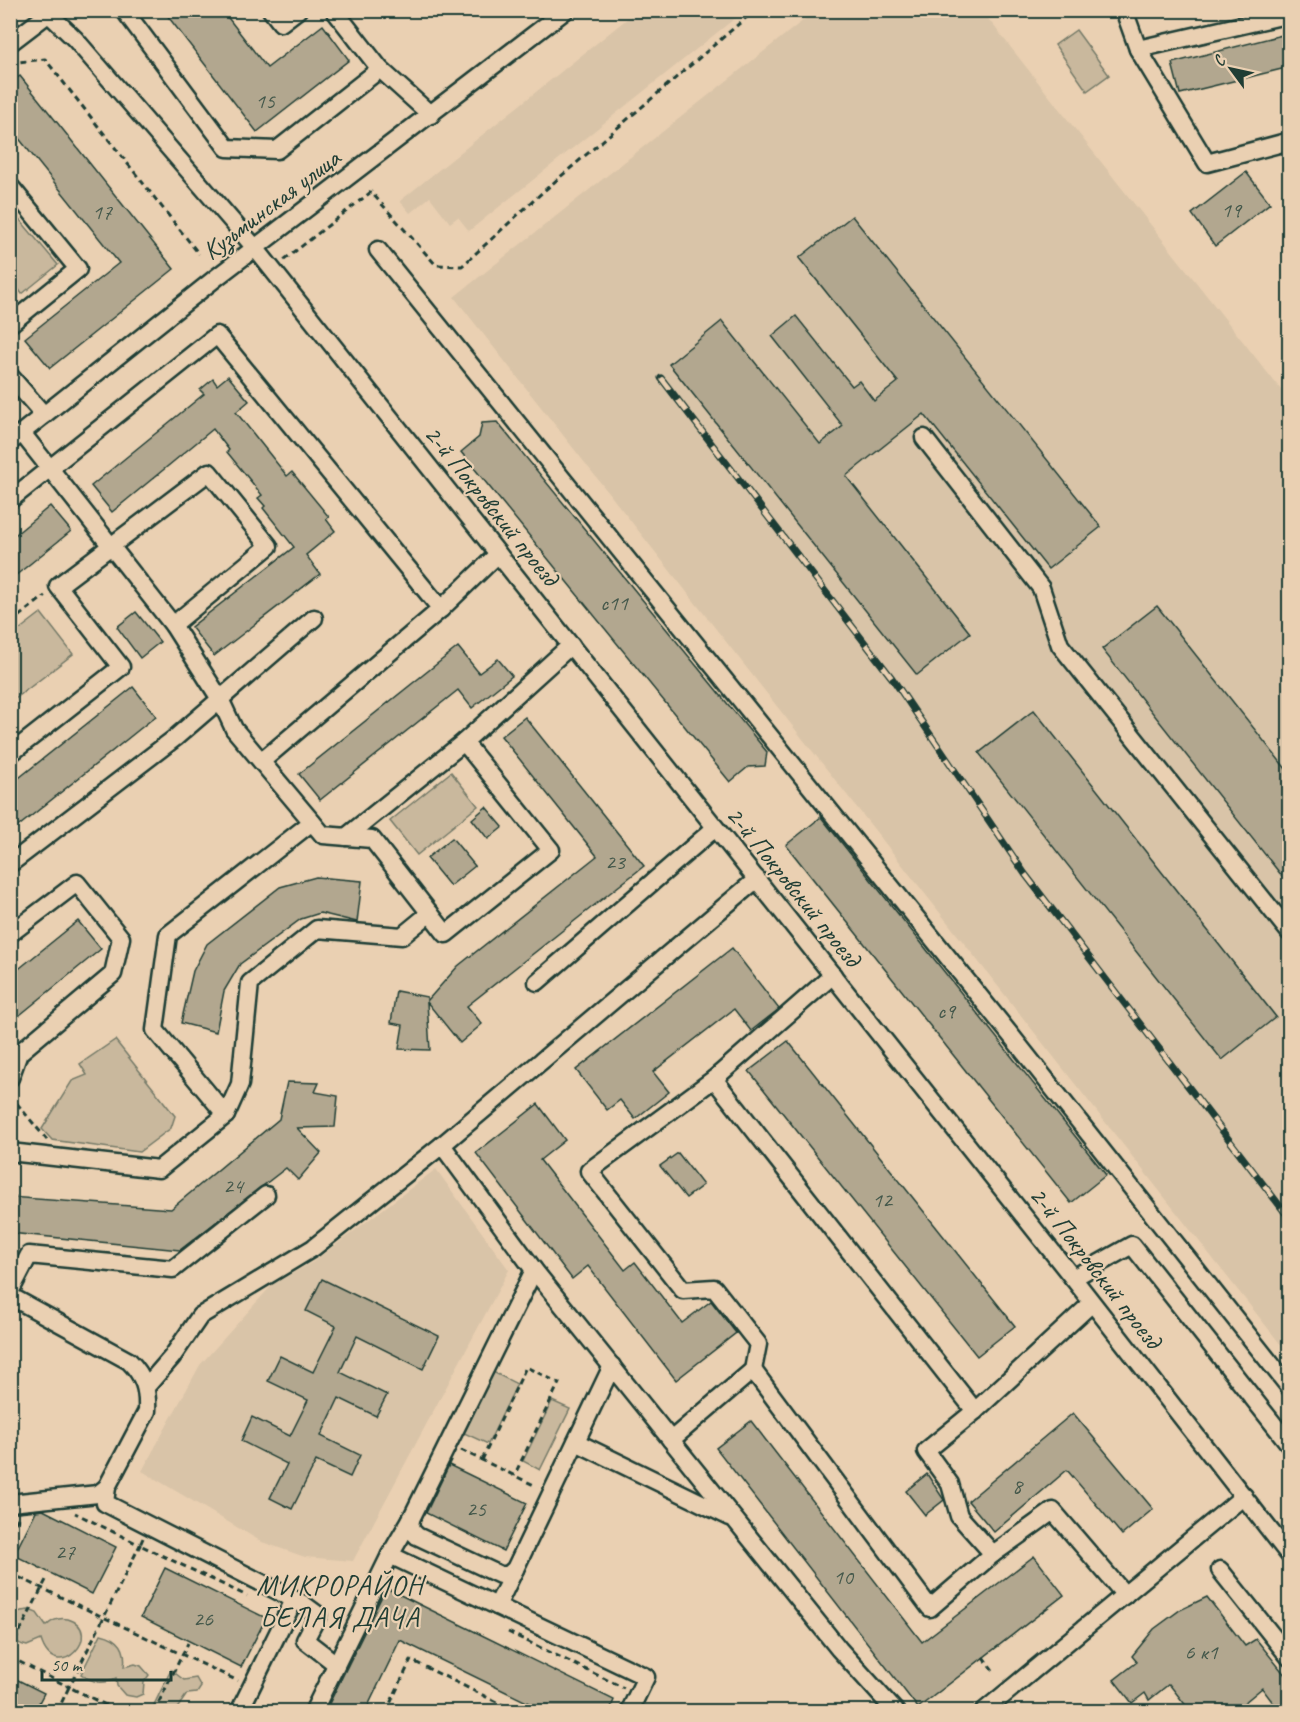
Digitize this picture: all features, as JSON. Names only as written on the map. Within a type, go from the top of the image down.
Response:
[{"type":"street","points":[[124,10],[227,148],[277,150],[380,69]]},
{"type":"street","points":[[271,10],[281,24],[298,10]]},
{"type":"street","points":[[334,10],[380,69],[431,115]]},
{"type":"street","name":"Кузьминская улица","points":[[16,437],[566,10]]},
{"type":"street","points":[[1124,10],[1138,50],[1207,163],[1290,141]]},
{"type":"street","points":[[10,43],[47,12]]},
{"type":"street","name":"2-й Покровский проезд","points":[[47,12],[75,39],[256,249],[1073,1278],[1290,1556]]},
{"type":"street","points":[[1138,50],[1290,14]]},
{"type":"street","points":[[10,186],[78,269],[10,324]]},
{"type":"street","points":[[378,250],[1006,1029],[1290,1388]]},
{"type":"street","points":[[10,500],[216,335],[441,609]]},
{"type":"street","points":[[14,386],[44,415]]},
{"type":"street","points":[[16,437],[49,469],[112,544],[173,625],[220,699],[234,729],[323,835],[372,839],[446,934],[551,850],[464,742]]},
{"type":"street","points":[[924,438],[1041,588],[1060,645],[1290,933]]},
{"type":"street","points":[[10,754],[121,667],[58,586],[209,472],[269,546],[173,625]]},
{"type":"street","points":[[262,761],[441,609],[498,554]]},
{"type":"street","points":[[10,864],[175,738],[314,618]]},
{"type":"street","points":[[346,837],[464,742],[571,645]]},
{"type":"street","points":[[226,1115],[155,1030],[168,935],[312,822]]},
{"type":"street","points":[[537,982],[716,828]]},
{"type":"street","points":[[146,1387],[172,1357],[200,1316],[313,1248],[442,1145],[757,879]]},
{"type":"street","points":[[10,934],[77,882],[121,938],[113,974],[19,1053],[10,1078]]},
{"type":"street","points":[[10,1152],[159,1169],[226,1115],[240,1084],[250,983],[317,929],[402,936],[430,913]]},
{"type":"street","points":[[671,1440],[753,1370],[758,1344],[714,1288],[683,1290],[589,1171],[714,1079],[833,975]]},
{"type":"street","points":[[714,1079],[975,1411]]},
{"type":"street","points":[[442,1145],[534,1270],[839,1649],[896,1712]]},
{"type":"street","points":[[10,1503],[98,1494],[107,1486],[142,1425],[147,1411],[146,1387],[139,1371],[129,1361],[10,1294],[29,1255],[173,1269],[266,1195]]},
{"type":"street","points":[[1073,1278],[1132,1245],[1290,1445]]},
{"type":"street","points":[[313,1712],[534,1270]]},
{"type":"street","points":[[993,1554],[959,1516],[950,1484],[926,1451],[975,1411],[1092,1304]]},
{"type":"street","points":[[497,1606],[612,1366]]},
{"type":"street","points":[[753,1370],[930,1608],[993,1554],[1053,1511],[1125,1595]]},
{"type":"street","points":[[576,1442],[736,1520]]},
{"type":"street","points":[[107,1486],[105,1503],[294,1600],[318,1615],[305,1640],[336,1664]]},
{"type":"street","points":[[983,1712],[1244,1496]]},
{"type":"street","points":[[411,1519],[410,1529],[417,1536],[500,1575],[508,1575],[515,1569]]},
{"type":"street","points":[[390,1555],[646,1677],[625,1704]]},
{"type":"street","points":[[1220,1570],[1290,1658]]},
{"type":"street","points":[[239,1712],[294,1600]]},
{"type":"path","points":[[284,266],[284,260],[371,192],[435,265],[462,266],[545,190],[755,10]]},
{"type":"path","points":[[10,63],[45,59],[199,254]]},
{"type":"path","points":[[10,623],[58,586]]},
{"type":"path","points":[[10,1095],[47,1140],[48,1156]]},
{"type":"path","points":[[482,1460],[526,1367],[559,1383],[514,1476]]},
{"type":"path","points":[[453,1447],[537,1486]]},
{"type":"path","points":[[68,1510],[248,1596]]},
{"type":"path","points":[[10,1532],[18,1516],[26,1512]]},
{"type":"path","points":[[57,1712],[149,1526]]},
{"type":"path","points":[[10,1573],[245,1684]]},
{"type":"path","points":[[10,1651],[47,1578]]},
{"type":"path","points":[[506,1630],[626,1689],[625,1704]]},
{"type":"path","points":[[154,1712],[188,1643]]},
{"type":"path","points":[[983,1657],[995,1673]]},
{"type":"path","points":[[10,1658],[120,1712]]},
{"type":"path","points":[[386,1712],[411,1660],[517,1712]]},
{"type":"shaded area","points":[[638,10],[744,11],[469,231],[458,217],[450,223],[430,197],[410,213],[400,201]]},
{"type":"shaded area","points":[[815,11],[982,11],[1289,400],[1289,1355],[454,297]]},
{"type":"shaded area","points":[[1076,30],[1109,75],[1087,91],[1055,45]]},
{"type":"shaded area","points":[[10,208],[58,265],[22,294],[11,279]]},
{"type":"shaded area","points":[[41,613],[73,654],[11,702],[11,636]]},
{"type":"shaded area","points":[[451,772],[478,806],[417,855],[390,821]]},
{"type":"shaded area","points":[[115,1040],[175,1116],[171,1128],[139,1152],[52,1140],[42,1129],[72,1081],[87,1075],[80,1064]]},
{"type":"shaded area","points":[[436,1169],[509,1270],[353,1561],[305,1557],[262,1542],[142,1471],[200,1365],[273,1284],[313,1262]]},
{"type":"shaded area","points":[[493,1372],[517,1384],[488,1444],[464,1433]]},
{"type":"shaded area","points":[[552,1401],[570,1409],[540,1470],[523,1461]]},
{"type":"shaded area","points":[[29,1610],[37,1613],[46,1626],[62,1618],[79,1625],[82,1634],[81,1644],[75,1652],[66,1658],[57,1659],[48,1653],[41,1640],[27,1646],[18,1643],[11,1634],[11,1621],[21,1611]]},
{"type":"shaded area","points":[[101,1634],[113,1638],[120,1645],[124,1655],[124,1667],[135,1664],[141,1666],[149,1675],[144,1682],[143,1694],[136,1697],[125,1695],[117,1686],[116,1678],[107,1682],[98,1682],[81,1674]]},
{"type":"shaded area","points":[[171,1670],[184,1680],[196,1678],[201,1687],[197,1693],[187,1694],[176,1710],[157,1712],[152,1709]]},
{"type":"building","points":[[163,10],[222,10],[267,68],[323,25],[349,60],[257,132]]},
{"type":"building","points":[[1290,33],[1290,67],[1180,94],[1172,63]]},
{"type":"building","points":[[20,76],[174,269],[50,368],[25,338],[119,263],[17,136],[10,141],[10,83]]},
{"type":"building","points":[[1246,172],[1270,203],[1215,246],[1192,214]]},
{"type":"building","points":[[852,216],[1101,527],[1048,569],[924,414],[846,476],[970,633],[917,675],[669,364],[722,321],[820,444],[843,426],[772,336],[796,316],[852,386],[859,381],[874,401],[898,382],[799,258]]},
{"type":"building","points":[[228,376],[249,401],[236,412],[287,476],[292,472],[329,517],[326,519],[335,531],[306,555],[320,574],[214,656],[191,627],[294,547],[263,508],[265,506],[258,498],[262,495],[227,452],[229,450],[213,429],[112,512],[91,486],[204,394],[200,390],[213,379],[217,385]]},
{"type":"building","points":[[497,422],[767,752],[765,766],[748,767],[730,782],[461,452],[479,437],[482,423]]},
{"type":"building","points":[[50,506],[71,531],[10,580],[10,539]]},
{"type":"building","points":[[1157,606],[1290,774],[1290,886],[1102,649]]},
{"type":"building","points":[[136,612],[160,642],[140,658],[117,627]]},
{"type":"building","points":[[458,647],[479,673],[498,659],[512,676],[472,708],[458,690],[320,800],[299,774]]},
{"type":"building","points":[[133,687],[156,716],[10,833],[10,785]]},
{"type":"building","points":[[1034,710],[1276,1017],[1222,1060],[979,753]]},
{"type":"building","points":[[525,717],[644,866],[467,1006],[482,1024],[460,1043],[427,1002],[430,1050],[399,1049],[403,1025],[391,1023],[396,991],[427,997],[427,1001],[458,966],[597,856],[501,736]]},
{"type":"building","points":[[486,807],[503,827],[488,839],[472,819]]},
{"type":"building","points":[[821,817],[1106,1175],[1071,1203],[786,845]]},
{"type":"building","points":[[452,838],[475,866],[450,886],[427,858]]},
{"type":"building","points":[[316,877],[362,881],[357,922],[320,913],[301,919],[240,964],[224,991],[216,1032],[181,1023],[193,971],[207,944],[280,887]]},
{"type":"building","points":[[78,921],[101,949],[10,1023],[10,976]]},
{"type":"building","points":[[732,948],[779,1009],[751,1031],[734,1009],[653,1072],[669,1092],[635,1119],[620,1100],[607,1110],[576,1070]]},
{"type":"building","points":[[788,1041],[1015,1326],[977,1356],[749,1071]]},
{"type":"building","points":[[287,1082],[319,1083],[315,1092],[338,1096],[335,1127],[297,1128],[321,1153],[298,1180],[286,1168],[180,1250],[10,1233],[10,1197],[171,1209],[279,1119]]},
{"type":"building","points":[[538,1104],[565,1140],[540,1160],[625,1270],[635,1262],[682,1323],[711,1301],[736,1333],[676,1380],[588,1266],[572,1279],[476,1153]]},
{"type":"building","points":[[678,1153],[703,1185],[686,1198],[660,1166]]},
{"type":"building","points":[[322,1279],[439,1336],[423,1369],[357,1336],[340,1372],[387,1395],[376,1416],[339,1398],[321,1436],[360,1455],[350,1477],[316,1461],[292,1509],[270,1498],[287,1464],[241,1441],[252,1417],[290,1436],[308,1400],[268,1381],[280,1356],[313,1372],[336,1326],[306,1311]]},
{"type":"building","points":[[1073,1413],[1153,1509],[1122,1535],[1067,1470],[994,1532],[968,1501]]},
{"type":"building","points":[[751,1421],[922,1642],[1034,1556],[1064,1595],[918,1708],[716,1448]]},
{"type":"building","points":[[449,1465],[527,1503],[503,1551],[426,1513]]},
{"type":"building","points":[[927,1474],[944,1500],[925,1515],[906,1491]]},
{"type":"building","points":[[43,1510],[116,1547],[92,1594],[14,1555],[36,1511]]},
{"type":"building","points":[[165,1568],[266,1618],[241,1667],[141,1617]]},
{"type":"building","points":[[386,1588],[614,1700],[609,1712],[547,1712],[400,1640],[365,1712],[325,1712]]},
{"type":"building","points":[[1207,1597],[1245,1646],[1256,1639],[1290,1681],[1290,1712],[1280,1712],[1262,1688],[1233,1712],[1191,1712],[1169,1684],[1149,1700],[1145,1693],[1132,1703],[1114,1680],[1137,1662],[1132,1656],[1154,1629],[1180,1610]]},
{"type":"building","points":[[10,1676],[44,1693],[34,1712],[10,1712]]},
{"type":"railway","points":[[661,378],[892,678],[1025,874],[1290,1219]]},
{"type":"district","name":"МИКРОРАЙОН БЕЛАЯ ДАЧА","points":[[340,1601]]}]
